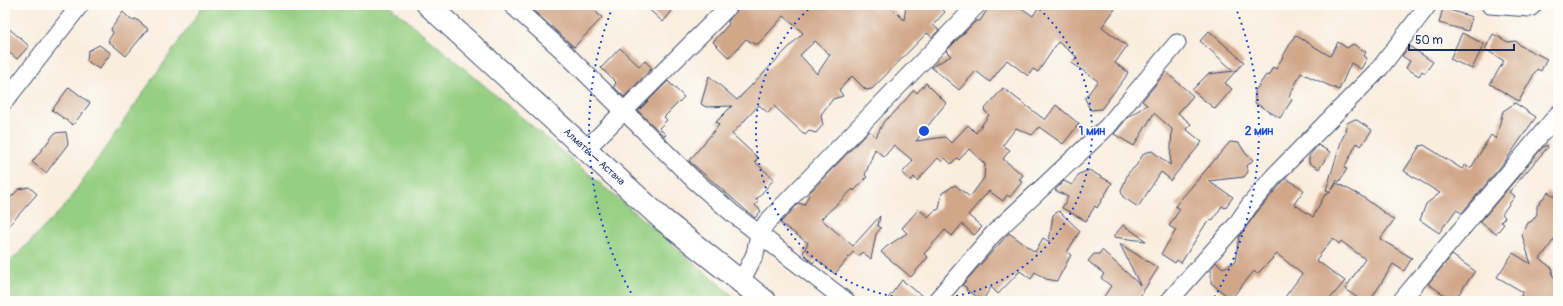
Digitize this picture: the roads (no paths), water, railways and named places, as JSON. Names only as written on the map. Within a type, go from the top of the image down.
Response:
[{"type":"highway","name":"Алматы — Астана","points":[[428,5],[662,219],[765,301]]},
{"type":"street","points":[[5,101],[80,5]]},
{"type":"street","points":[[512,5],[624,110],[629,117],[694,180],[759,234],[846,301]]},
{"type":"street","points":[[586,150],[624,110],[730,5]]},
{"type":"street","points":[[741,282],[755,254],[759,234],[767,222],[977,5]]},
{"type":"street","points":[[1169,301],[1236,225],[1249,206],[1274,176],[1380,68],[1428,5]]},
{"type":"street","points":[[1490,5],[1530,8],[1533,5]]},
{"type":"street","points":[[936,301],[994,233],[1107,127],[1177,43]]},
{"type":"street","points":[[1401,301],[1558,114]]}]
